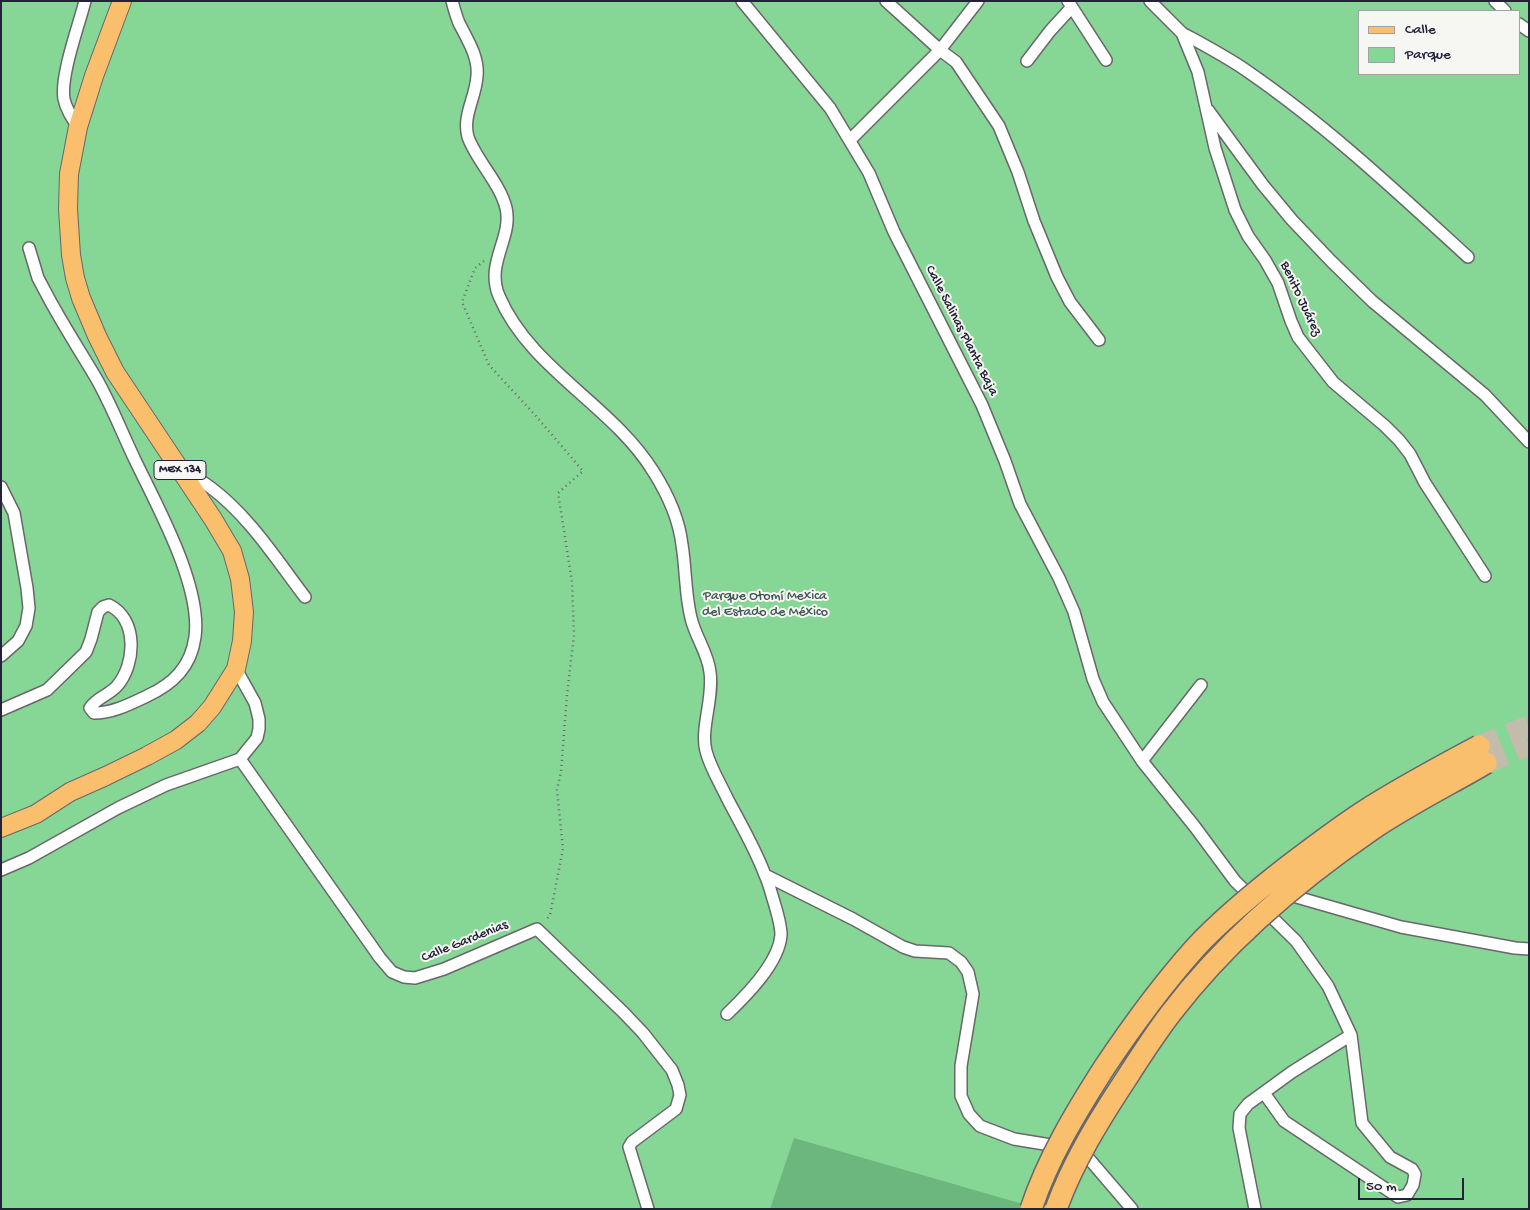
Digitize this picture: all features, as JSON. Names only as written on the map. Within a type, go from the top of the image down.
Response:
[{"type":"highway","points":[[1031,1209],[1046,1170],[1086,1097],[1118,1047],[1154,997],[1196,947],[1232,912],[1265,884],[1363,812],[1404,787],[1482,755],[1429,795],[1373,829],[1327,862],[1284,896],[1213,964],[1172,1013],[1105,1110],[1074,1168],[1056,1209]]},
{"type":"main road","name":"MEX 134","points":[[1,828],[36,814],[70,792],[176,740],[198,723],[212,707],[236,669],[242,640],[244,612],[240,579],[232,551],[213,518],[115,372],[97,336],[75,278],[71,255],[68,209],[69,174],[78,127],[94,76],[122,1]]},
{"type":"street","points":[[78,127],[68,111],[64,99],[64,81],[85,1]]},
{"type":"street","points":[[452,1],[458,20],[477,62],[478,77],[465,124],[469,140],[500,192],[506,207],[508,226],[499,249],[494,277],[498,296],[516,327],[532,346],[635,445],[653,471],[674,509],[682,542],[691,619],[710,670],[711,692],[704,739],[706,752],[715,774],[766,875],[779,920],[781,936],[776,953],[766,971],[743,999],[727,1014]]},
{"type":"street","name":"Calle Salinas Planta Baja","points":[[742,1],[830,108],[869,174],[894,232],[982,405],[1020,504],[1059,578],[1074,612],[1093,679],[1103,702],[1142,761],[1195,826],[1236,882],[1296,941],[1328,986],[1350,1035],[1362,1123],[1390,1157],[1412,1169],[1415,1174],[1413,1185],[1407,1195],[1398,1197],[1284,1121],[1264,1093]]},
{"type":"street","points":[[886,1],[956,62],[999,126],[1057,277],[1070,302],[1099,340]]},
{"type":"street","points":[[850,140],[940,50],[978,1]]},
{"type":"street","name":"Benito Juárez","points":[[1150,1],[1182,33],[1198,72],[1217,155],[1235,210],[1248,236],[1265,260],[1278,284],[1298,337],[1332,382],[1385,426],[1410,454],[1425,483],[1485,576]]},
{"type":"street","points":[[1495,1],[1504,10]]},
{"type":"street","points":[[1027,61],[1069,4],[1106,60]]},
{"type":"street","points":[[1182,33],[1246,70],[1281,95],[1354,155],[1468,257]]},
{"type":"street","points":[[1205,106],[1263,185],[1292,220],[1331,261],[1372,301],[1485,395],[1529,442]]},
{"type":"street","points":[[1,710],[47,690],[86,652],[98,612],[103,606],[109,605],[117,609],[126,623],[132,643],[130,662],[122,678],[111,692],[93,702],[90,708],[94,714],[126,706],[154,693],[175,680],[187,664],[195,639],[196,619],[186,576],[174,544],[97,380],[38,278],[29,248]]},
{"type":"street","points":[[97,380],[115,372]]},
{"type":"street","points":[[177,465],[211,487],[238,512],[261,538],[305,597]]},
{"type":"street","points":[[1,487],[14,513],[29,608],[26,626],[18,641],[1,656]]},
{"type":"street","points":[[1,870],[29,858],[118,808],[166,785],[240,760],[256,738],[259,729],[259,719],[255,703],[236,669]]},
{"type":"street","points":[[1142,761],[1201,685]]},
{"type":"street","name":"Calle Gardenias","points":[[240,760],[380,958],[392,972],[404,977],[415,978],[444,969],[537,929],[643,1033],[672,1070],[680,1095],[676,1109],[632,1142],[629,1147],[648,1209]]},
{"type":"street","points":[[766,875],[853,919],[903,947],[915,951],[949,953],[961,962],[968,972],[973,994],[961,1066],[961,1096],[969,1114],[980,1126],[1014,1140],[1052,1144],[1076,1149],[1090,1160],[1132,1209]]},
{"type":"street","points":[[1236,882],[1401,927],[1529,949]]},
{"type":"street","points":[[1255,1209],[1239,1128],[1240,1114],[1248,1104],[1292,1072],[1350,1035]]},
{"type":"path","points":[[499,249],[475,268],[462,302],[489,365],[583,471],[558,493],[572,582],[574,635],[557,790],[563,849],[550,915]]},
{"type":"green space","name":"Parque Otomí Mexica del Estado de México","points":[[1,1],[1529,1],[1529,1209],[1,1209]]},
{"type":"green space","points":[[794,1138],[1040,1209],[770,1209]]},
{"type":"tunnel","points":[[1479,746],[1529,726]]},
{"type":"tunnel","points":[[1486,763],[1529,745]]}]
